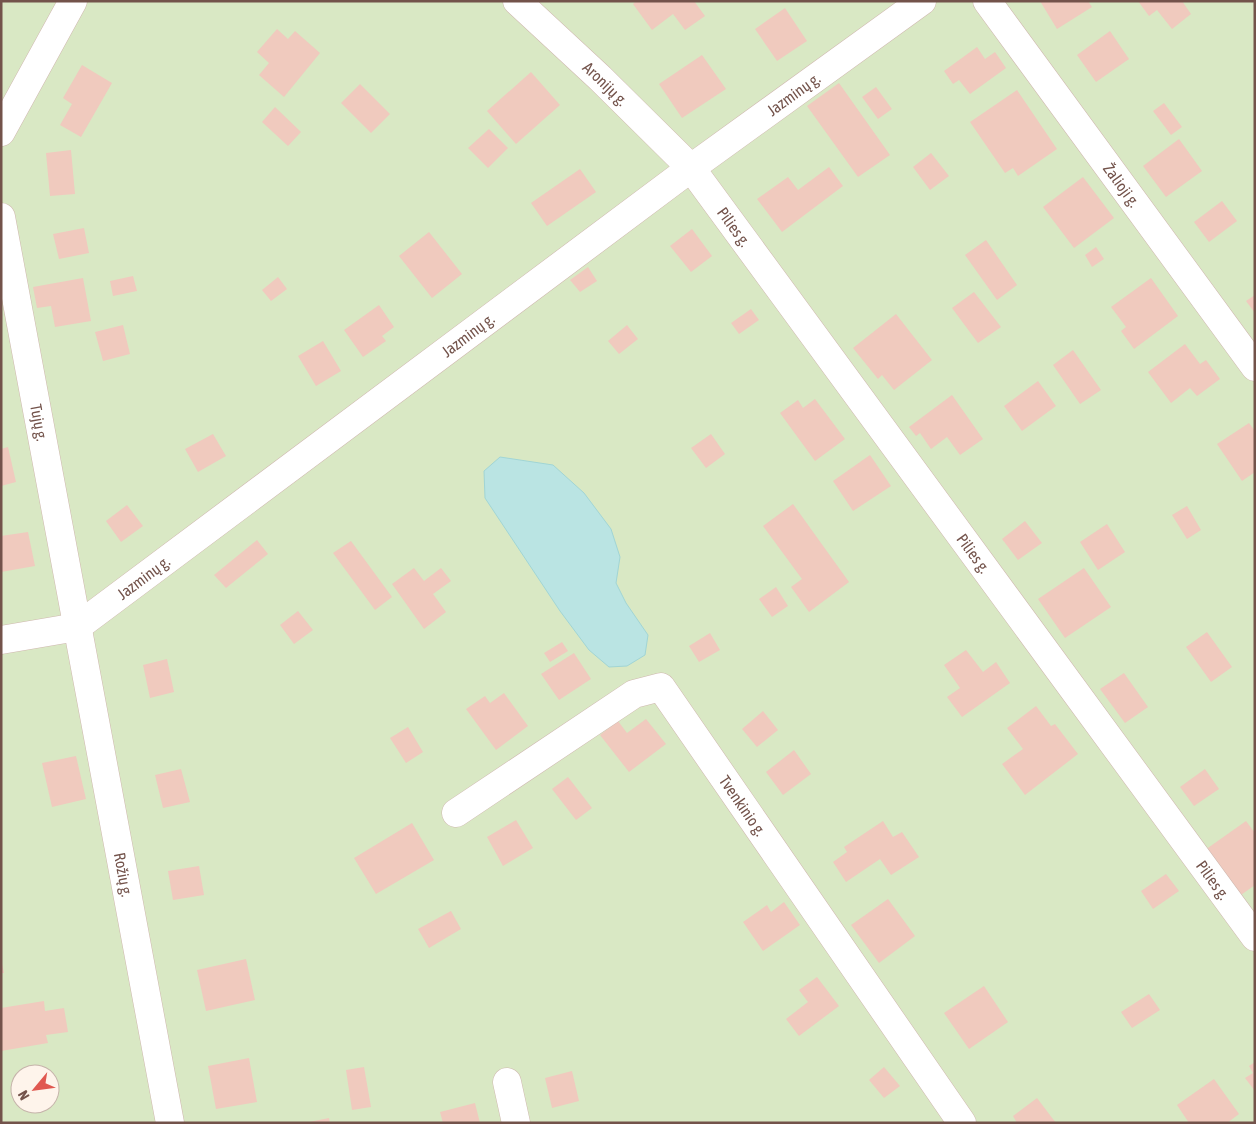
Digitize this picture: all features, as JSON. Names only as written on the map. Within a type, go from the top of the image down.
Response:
[{"type":"street","points":[[1,132],[73,1]]},
{"type":"street","name":"Aronijų g.","points":[[517,1],[600,78],[691,168]]},
{"type":"street","name":"Jazminų g.","points":[[1,640],[76,627],[691,168],[922,1]]},
{"type":"street","name":"Žalioji g.","points":[[987,1],[1255,367]]},
{"type":"street","name":"Pilies g.","points":[[691,168],[1255,937]]},
{"type":"street","name":"Tujų g.","points":[[1,217],[76,627]]},
{"type":"street","name":"Rožių g.","points":[[76,627],[170,1123]]},
{"type":"street","name":"Tvenkinio g.","points":[[456,813],[634,694],[661,687],[962,1123]]},
{"type":"street","points":[[507,1082],[516,1123]]},
{"type":"green space","points":[[1,1],[1255,1],[1255,1123],[1,1123]]},
{"type":"water","points":[[500,457],[553,465],[584,493],[611,529],[620,557],[616,583],[626,603],[648,635],[645,655],[627,666],[609,667],[589,650],[560,611],[485,498],[484,471]]},
{"type":"building","points":[[636,1],[694,1],[705,16],[685,30],[673,14],[652,30],[633,4]]},
{"type":"building","points":[[1040,1],[1088,1],[1092,7],[1057,29]]},
{"type":"building","points":[[1138,1],[1182,1],[1191,14],[1172,29],[1157,10],[1149,16]]},
{"type":"building","points":[[785,8],[807,41],[777,61],[755,29]]},
{"type":"building","points":[[277,29],[288,39],[295,31],[320,53],[284,97],[259,75],[269,63],[257,52]]},
{"type":"building","points":[[1110,31],[1129,59],[1096,82],[1077,55]]},
{"type":"building","points":[[977,47],[985,59],[995,52],[1006,68],[970,94],[959,80],[953,84],[944,71]]},
{"type":"building","points":[[702,55],[726,89],[682,118],[659,84]]},
{"type":"building","points":[[82,65],[112,83],[81,137],[60,125],[72,104],[63,98]]},
{"type":"building","points":[[531,72],[560,105],[516,144],[487,111]]},
{"type":"building","points":[[839,83],[890,155],[858,177],[807,106]]},
{"type":"building","points":[[360,84],[390,114],[371,133],[341,103]]},
{"type":"building","points":[[876,87],[892,109],[878,119],[862,97]]},
{"type":"building","points":[[1017,90],[1057,149],[1018,176],[1013,168],[1005,173],[970,122]]},
{"type":"building","points":[[1164,103],[1182,127],[1171,135],[1153,111]]},
{"type":"building","points":[[275,107],[301,132],[288,146],[262,122]]},
{"type":"building","points":[[489,129],[508,148],[488,168],[468,148]]},
{"type":"building","points":[[1179,139],[1202,171],[1166,197],[1143,166]]},
{"type":"building","points":[[71,150],[75,194],[50,196],[46,153]]},
{"type":"building","points":[[931,153],[949,176],[930,190],[913,167]]},
{"type":"building","points":[[829,167],[843,186],[782,232],[757,199],[788,177],[798,190]]},
{"type":"building","points":[[580,169],[596,192],[547,226],[531,203]]},
{"type":"building","points":[[1083,177],[1114,218],[1074,248],[1043,207]]},
{"type":"building","points":[[1222,201],[1237,221],[1209,242],[1194,222]]},
{"type":"building","points":[[84,228],[89,253],[59,259],[53,234]]},
{"type":"building","points":[[692,229],[712,256],[691,272],[670,246]]},
{"type":"building","points":[[429,232],[462,274],[432,298],[399,256]]},
{"type":"building","points":[[986,240],[1017,285],[997,300],[965,255]]},
{"type":"building","points":[[1096,247],[1104,259],[1092,267],[1085,255]]},
{"type":"building","points":[[588,267],[597,281],[580,292],[570,280]]},
{"type":"building","points":[[133,276],[137,291],[113,296],[110,281]]},
{"type":"building","points":[[278,277],[287,289],[271,301],[262,290]]},
{"type":"building","points":[[83,278],[91,321],[55,327],[51,306],[37,308],[33,287]]},
{"type":"building","points":[[1151,278],[1178,316],[1134,349],[1121,331],[1126,327],[1111,307]]},
{"type":"building","points":[[974,292],[1001,327],[978,343],[952,308]]},
{"type":"building","points":[[1255,295],[1255,313],[1246,301]]},
{"type":"building","points":[[379,305],[394,327],[382,336],[386,341],[363,357],[344,330]]},
{"type":"building","points":[[751,309],[759,320],[739,334],[731,323]]},
{"type":"building","points":[[896,314],[932,360],[894,390],[882,375],[878,379],[853,348]]},
{"type":"building","points":[[123,325],[130,354],[103,361],[95,332]]},
{"type":"building","points":[[627,325],[638,339],[619,354],[608,341]]},
{"type":"building","points":[[323,341],[341,371],[316,386],[298,356]]},
{"type":"building","points":[[1185,344],[1200,364],[1206,360],[1220,379],[1197,396],[1190,388],[1171,403],[1148,372]]},
{"type":"building","points":[[1073,350],[1101,390],[1080,404],[1053,365]]},
{"type":"building","points":[[1038,381],[1056,406],[1022,431],[1004,406]]},
{"type":"building","points":[[952,395],[983,439],[960,455],[947,437],[931,449],[920,433],[916,436],[909,427]]},
{"type":"building","points":[[815,399],[845,439],[815,461],[780,413],[798,400],[803,408]]},
{"type":"building","points":[[1249,423],[1255,431],[1255,472],[1242,481],[1217,444]]},
{"type":"building","points":[[213,434],[226,456],[198,472],[185,449]]},
{"type":"building","points":[[711,434],[725,454],[706,468],[691,448]]},
{"type":"building","points":[[8,447],[16,482],[1,486],[1,449]]},
{"type":"building","points":[[870,455],[891,486],[853,511],[833,481]]},
{"type":"building","points":[[793,504],[849,582],[809,612],[791,587],[802,579],[763,526]]},
{"type":"building","points":[[127,505],[143,526],[121,542],[106,521]]},
{"type":"building","points":[[1187,506],[1201,530],[1187,539],[1172,515]]},
{"type":"building","points":[[1025,521],[1042,543],[1018,560],[1002,539]]},
{"type":"building","points":[[1107,524],[1125,552],[1098,570],[1080,542]]},
{"type":"building","points":[[28,532],[35,566],[1,572],[1,536]]},
{"type":"building","points":[[257,540],[268,554],[226,588],[214,575]]},
{"type":"building","points":[[351,541],[392,597],[375,610],[333,553]]},
{"type":"building","points":[[414,568],[424,581],[441,568],[451,581],[433,594],[446,612],[424,629],[392,584]]},
{"type":"building","points":[[1084,568],[1111,607],[1065,638],[1038,599]]},
{"type":"building","points":[[776,587],[788,606],[772,617],[759,599]]},
{"type":"building","points":[[298,611],[313,630],[294,644],[280,625]]},
{"type":"building","points":[[1207,632],[1232,667],[1211,682],[1186,647]]},
{"type":"building","points":[[710,633],[720,650],[699,662],[689,646]]},
{"type":"building","points":[[562,642],[568,651],[550,662],[544,653]]},
{"type":"building","points":[[966,650],[983,672],[996,662],[1010,683],[962,717],[947,697],[960,688],[944,665]]},
{"type":"building","points":[[574,653],[591,679],[559,700],[541,674]]},
{"type":"building","points":[[167,659],[174,692],[150,698],[143,665]]},
{"type":"building","points":[[1124,673],[1148,707],[1125,723],[1100,689]]},
{"type":"building","points":[[504,693],[528,726],[496,750],[466,709],[485,696],[490,703]]},
{"type":"building","points":[[1036,706],[1051,726],[1055,724],[1078,754],[1025,795],[1002,764],[1023,749],[1007,728]]},
{"type":"building","points":[[763,711],[778,730],[757,747],[742,729]]},
{"type":"building","points":[[646,719],[666,744],[629,772],[600,735],[618,721],[627,733]]},
{"type":"building","points":[[408,727],[423,752],[406,763],[390,738]]},
{"type":"building","points":[[794,750],[811,774],[783,795],[766,772]]},
{"type":"building","points":[[76,756],[86,799],[52,807],[42,763]]},
{"type":"building","points":[[181,769],[190,802],[163,808],[155,775]]},
{"type":"building","points":[[1205,769],[1219,789],[1194,806],[1180,787]]},
{"type":"building","points":[[568,777],[592,808],[576,820],[552,789]]},
{"type":"building","points":[[516,820],[533,848],[503,866],[487,837]]},
{"type":"building","points":[[883,821],[893,837],[902,832],[919,857],[891,875],[880,859],[846,882],[833,862],[847,852],[844,847]]},
{"type":"building","points":[[1246,821],[1255,833],[1255,885],[1238,897],[1205,850]]},
{"type":"building","points":[[412,823],[434,860],[376,894],[354,858]]},
{"type":"building","points":[[199,866],[204,895],[173,900],[168,871]]},
{"type":"building","points":[[1166,874],[1179,891],[1153,909],[1141,891]]},
{"type":"building","points":[[888,899],[915,936],[879,963],[851,925]]},
{"type":"building","points":[[784,902],[800,925],[763,951],[743,922],[767,905],[771,912]]},
{"type":"building","points":[[451,911],[461,929],[429,948],[418,929]]},
{"type":"building","points":[[246,959],[255,1000],[206,1011],[197,970]]},
{"type":"building","points":[[1,960],[4,973],[1,973]]},
{"type":"building","points":[[817,977],[839,1006],[799,1036],[786,1019],[808,1002],[799,990]]},
{"type":"building","points":[[984,986],[1008,1022],[969,1049],[944,1013]]},
{"type":"building","points":[[1149,994],[1160,1010],[1132,1028],[1121,1012]]},
{"type":"building","points":[[44,1001],[45,1011],[64,1008],[68,1032],[46,1035],[48,1043],[1,1051],[1,1008]]},
{"type":"building","points":[[249,1058],[257,1102],[216,1109],[208,1066]]},
{"type":"building","points":[[1255,1062],[1255,1091],[1245,1078],[1253,1073],[1249,1066]]},
{"type":"building","points":[[364,1067],[371,1107],[352,1110],[346,1070]]},
{"type":"building","points":[[884,1067],[900,1086],[884,1098],[869,1080]]},
{"type":"building","points":[[572,1071],[579,1101],[552,1108],[545,1078]]},
{"type":"building","points":[[1214,1079],[1239,1114],[1227,1123],[1189,1123],[1177,1105]]},
{"type":"building","points":[[1037,1098],[1056,1123],[1017,1123],[1013,1116]]},
{"type":"building","points":[[475,1103],[480,1123],[443,1123],[440,1112]]},
{"type":"building","points":[[329,1118],[330,1123],[309,1123],[309,1122]]}]
